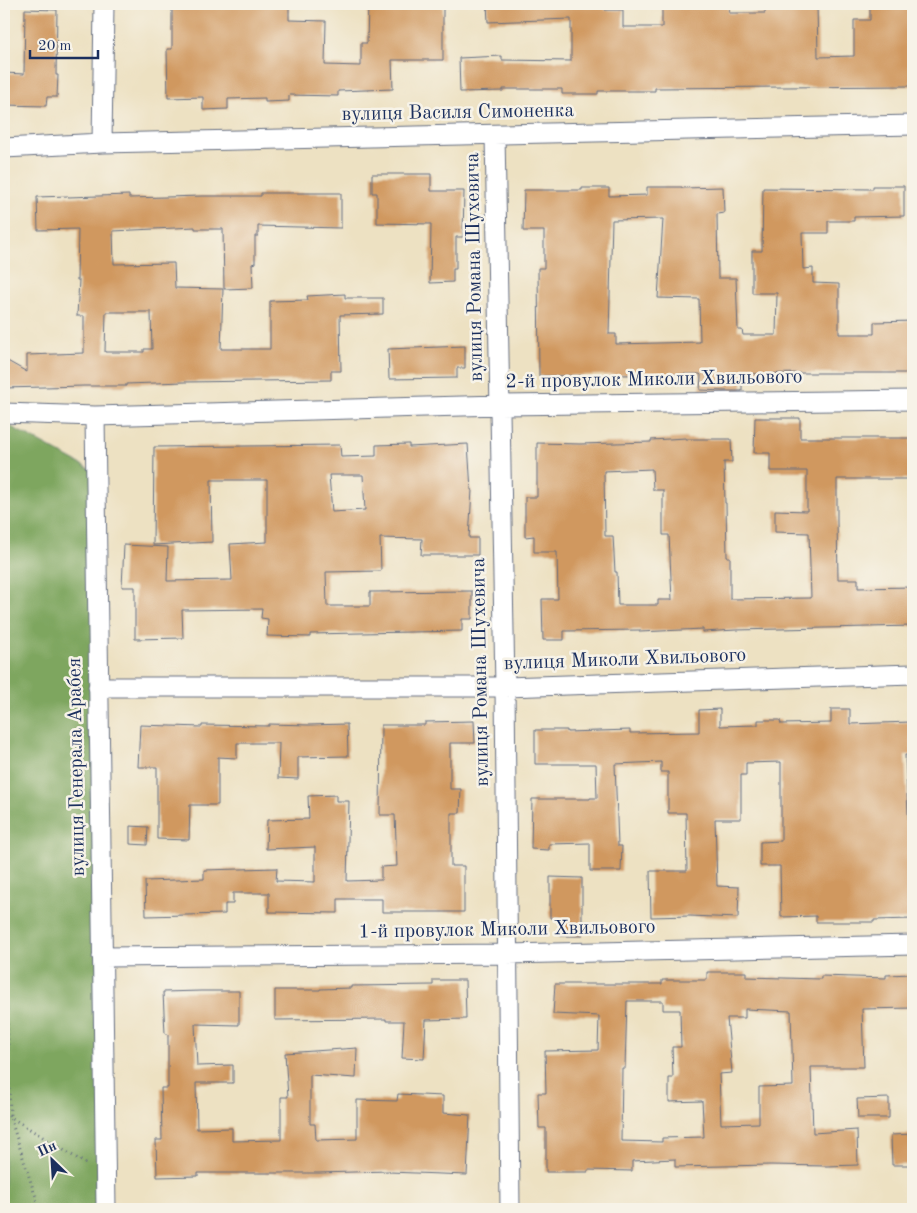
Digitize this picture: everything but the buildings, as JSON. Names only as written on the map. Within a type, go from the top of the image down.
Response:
[{"type":"street","points":[[102,143],[104,4]]},
{"type":"street","name":"вулиця Василя Симоненка","points":[[4,148],[102,143],[913,125]]},
{"type":"street","name":"вулиця Романа Шухевича","points":[[495,135],[508,954],[510,1209]]},
{"type":"street","name":"2-й провулок Миколи Хвильового","points":[[95,416],[500,404],[913,400]]},
{"type":"street","points":[[4,413],[95,416]]},
{"type":"street","name":"вулиця Генерала Арабея","points":[[95,416],[106,1209]]},
{"type":"street","name":"вулиця Миколи Хвильового","points":[[98,687],[504,687],[913,674]]},
{"type":"street","name":"1-й провулок Миколи Хвильового","points":[[102,957],[508,954],[913,945]]},
{"type":"path","points":[[4,979],[7,1011],[10,1117],[34,1192],[42,1209]]},
{"type":"path","points":[[4,1113],[106,1177]]},
{"type":"green space","points":[[4,423],[95,472],[106,1209],[4,1209]]}]
